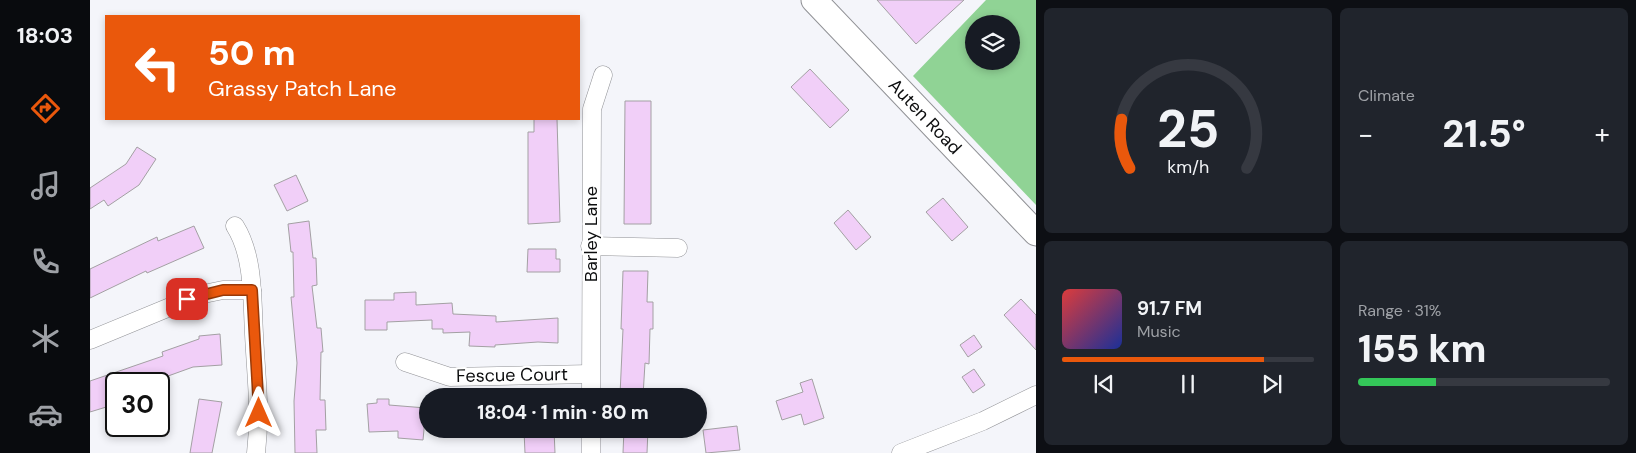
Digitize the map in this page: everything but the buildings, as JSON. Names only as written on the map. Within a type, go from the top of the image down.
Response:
[{"type":"street","name":"Auten Road","points":[[814,0],[1036,233]]},
{"type":"street","name":"Barley Lane","points":[[590,388],[592,109],[604,74]]},
{"type":"street","points":[[235,226],[243,239],[252,290],[260,394],[256,453]]},
{"type":"street","points":[[590,246],[678,248]]},
{"type":"street","points":[[90,340],[199,294],[223,290],[252,290]]},
{"type":"street","name":"Fescue Court","points":[[405,362],[450,377],[590,374]]},
{"type":"street","points":[[901,453],[983,421],[1036,395]]},
{"type":"street","points":[[591,438],[591,453]]},
{"type":"green space","points":[[986,0],[1036,0],[1036,205],[913,76],[965,22],[965,70],[1020,70],[1020,15],[972,15]]},
{"type":"route","points":[[187,299],[199,294],[223,290],[252,290],[254,336],[260,394],[259,413]]}]
